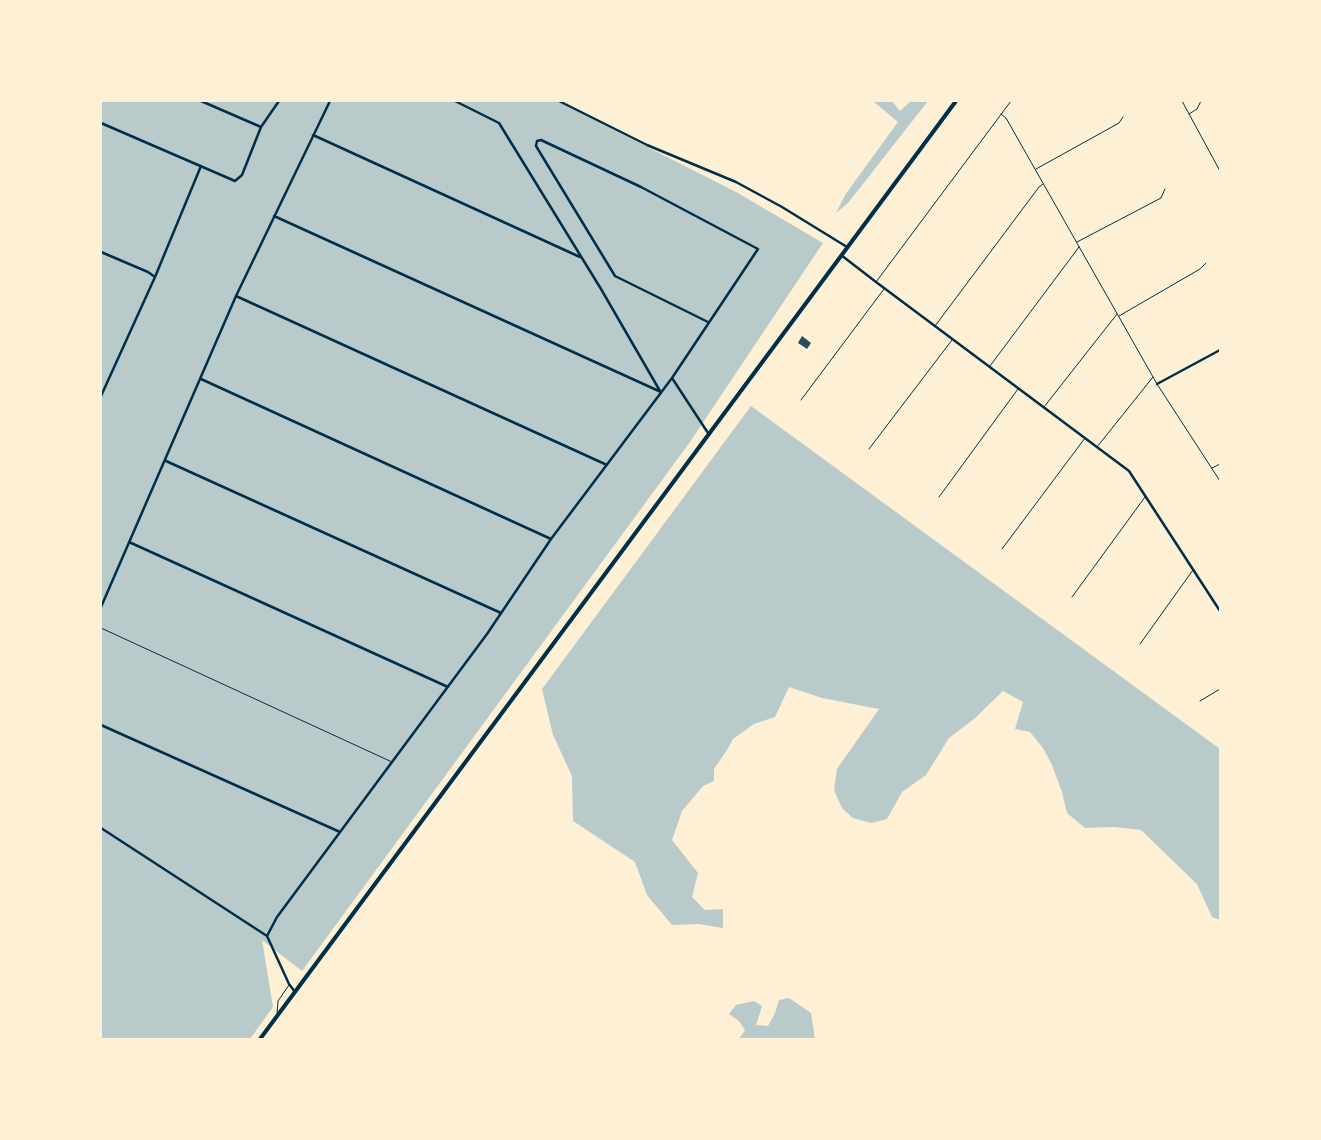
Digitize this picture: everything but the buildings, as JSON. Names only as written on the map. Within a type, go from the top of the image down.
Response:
[{"type":"main road","points":[[260,1039],[956,101]]},
{"type":"street","points":[[201,101],[261,127]]},
{"type":"street","points":[[101,123],[235,181],[239,179],[261,127],[279,101]]},
{"type":"street","points":[[101,607],[236,296],[330,101]]},
{"type":"street","points":[[455,101],[499,123],[661,392]]},
{"type":"street","points":[[559,101],[647,145],[736,182],[782,207],[847,247]]},
{"type":"street","points":[[313,135],[582,258]]},
{"type":"street","points":[[267,936],[277,917],[448,687],[551,540],[672,378],[758,249],[641,187],[541,140],[537,141],[536,146],[615,276],[708,322]]},
{"type":"street","points":[[101,396],[155,278],[201,166]]},
{"type":"street","points":[[274,216],[661,392]]},
{"type":"street","points":[[101,252],[148,272],[155,278]]},
{"type":"street","points":[[842,255],[884,289],[1129,471],[1220,611]]},
{"type":"street","points":[[236,296],[608,465]]},
{"type":"street","points":[[1157,384],[1220,350]]},
{"type":"street","points":[[672,378],[709,434]]},
{"type":"street","points":[[201,379],[551,540]]},
{"type":"street","points":[[101,384],[106,386]]},
{"type":"street","points":[[165,461],[501,613]]},
{"type":"street","points":[[129,542],[448,687]]},
{"type":"street","points":[[101,725],[340,832]]},
{"type":"street","points":[[101,828],[267,936],[289,984],[295,992]]},
{"type":"lane","points":[[876,282],[1011,101]]},
{"type":"lane","points":[[1182,101],[1220,170]]},
{"type":"lane","points":[[1189,114],[1197,110],[1201,101]]},
{"type":"lane","points":[[1001,114],[1006,118],[1157,384],[1220,481]]},
{"type":"lane","points":[[1036,170],[1119,123],[1123,117]]},
{"type":"lane","points":[[935,326],[1038,187],[1044,184]]},
{"type":"lane","points":[[1077,242],[1160,198],[1165,190]]},
{"type":"lane","points":[[990,367],[1079,247]]},
{"type":"lane","points":[[1119,316],[1200,269],[1206,262]]},
{"type":"lane","points":[[801,400],[884,289]]},
{"type":"lane","points":[[1044,407],[1117,314]]},
{"type":"lane","points":[[869,449],[952,339]]},
{"type":"lane","points":[[1097,447],[1153,377]]},
{"type":"lane","points":[[939,497],[1018,388]]},
{"type":"lane","points":[[1002,549],[1085,438]]},
{"type":"lane","points":[[1212,469],[1220,464]]},
{"type":"lane","points":[[1072,597],[1146,496]]},
{"type":"lane","points":[[1140,644],[1193,570]]},
{"type":"lane","points":[[101,628],[393,762]]},
{"type":"lane","points":[[1200,701],[1220,689]]},
{"type":"lane","points":[[277,1016],[278,1001],[289,984]]},
{"type":"shaded area","points":[[101,101],[557,101],[736,192],[823,243],[690,442],[302,971],[262,940],[273,1007],[250,1039],[101,1039]]},
{"type":"shaded area","points":[[873,101],[892,101],[900,111],[911,101],[928,101],[848,203],[836,213],[845,195],[898,122]]},
{"type":"shaded area","points":[[751,406],[1220,749],[1220,920],[1212,917],[1197,884],[1141,830],[1115,827],[1085,828],[1067,813],[1062,792],[1052,765],[1043,748],[1030,732],[1015,729],[1023,702],[1003,691],[974,719],[949,738],[926,775],[902,792],[887,819],[871,823],[853,818],[842,808],[834,790],[837,769],[879,709],[822,698],[789,687],[775,717],[754,724],[733,739],[714,769],[714,781],[703,786],[682,811],[672,840],[698,873],[692,897],[705,910],[723,909],[723,928],[698,924],[672,925],[647,895],[635,862],[573,821],[572,776],[553,735],[542,689]]},
{"type":"shaded area","points":[[789,998],[811,1013],[815,1039],[739,1039],[745,1030],[739,1021],[729,1014],[736,1005],[754,1001],[762,1006],[756,1025],[768,1026],[779,1000]]}]
